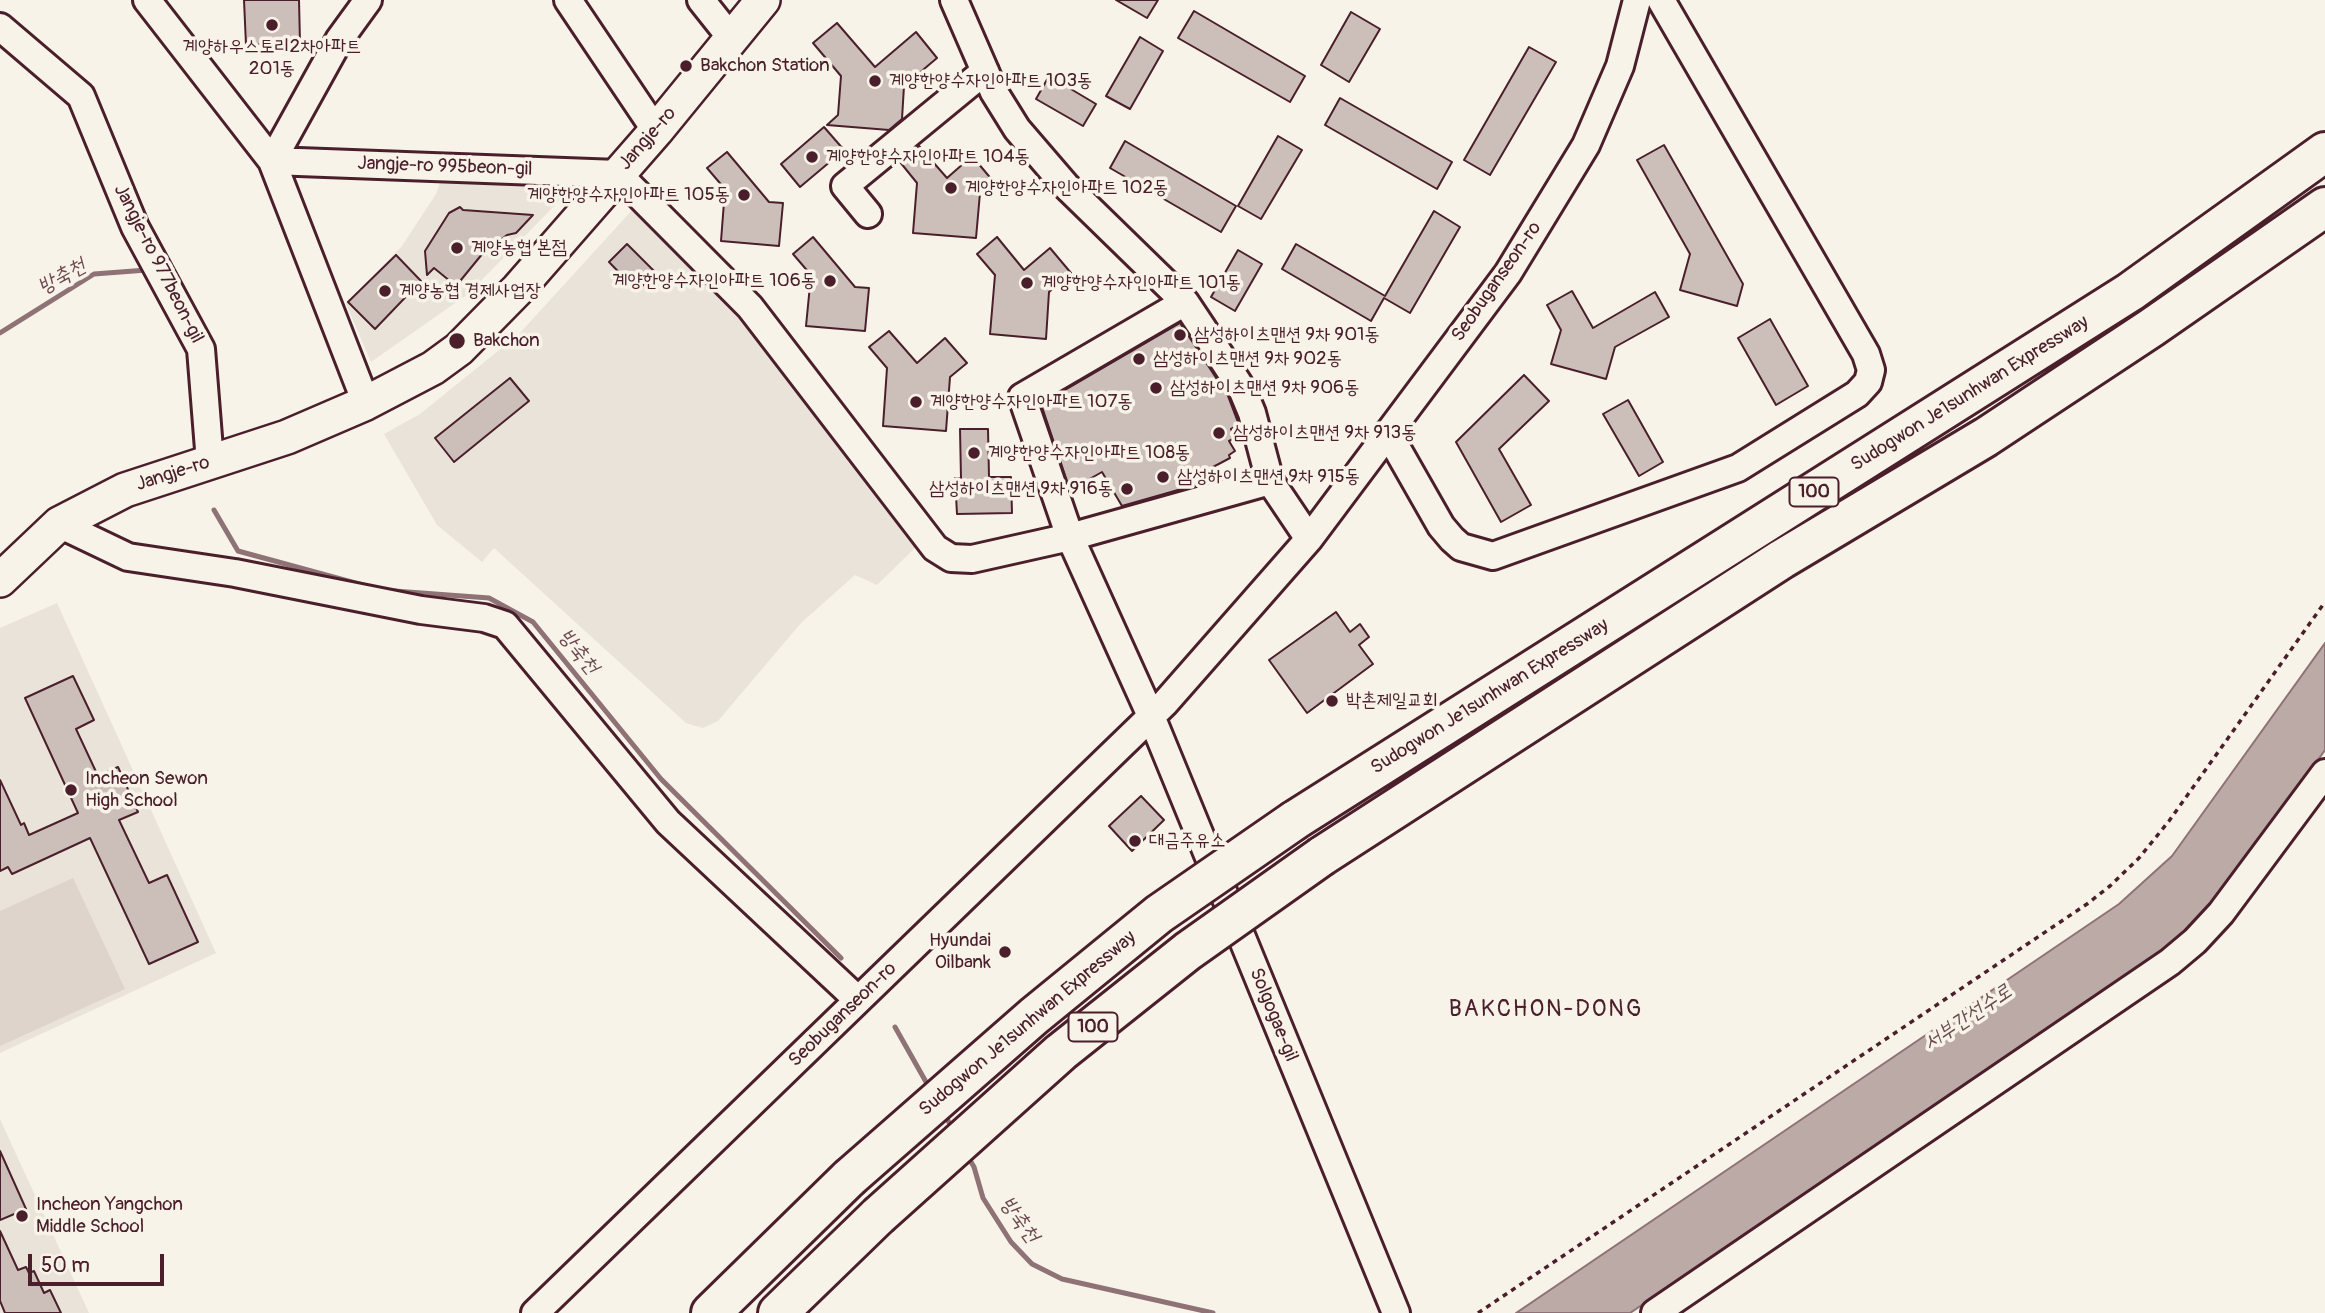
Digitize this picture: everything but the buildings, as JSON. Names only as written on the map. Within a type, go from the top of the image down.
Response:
[{"type":"highway","name":"Sudogwon Je1sunhwan Expressway","points":[[711,1313],[849,1178],[1034,1016],[1159,914],[1295,820],[2130,292],[2325,152]]},
{"type":"highway","name":"100","points":[[778,1313],[878,1216],[1061,1052],[1188,951],[1322,856],[1782,559],[1986,438],[2325,207]]},
{"type":"main road","name":"Jangje-ro","points":[[0,580],[59,524],[125,489],[287,437],[366,403],[433,368],[459,349],[518,289],[656,131],[763,0]]},
{"type":"street","points":[[272,161],[339,40],[368,0]]},
{"type":"street","points":[[568,0],[656,131]]},
{"type":"street","points":[[701,0],[732,39]]},
{"type":"street","points":[[954,0],[994,92],[1017,129],[1066,186],[1185,302],[1242,389],[1252,413],[1270,481],[1308,538]]},
{"type":"street","name":"Seobuganseon-ro","points":[[535,1313],[1151,716],[1308,538],[1508,273],[1586,145],[1620,65],[1637,0]]},
{"type":"street","points":[[1388,433],[1441,526],[1452,540],[1461,547],[1493,556],[1738,468],[1857,394],[1868,382],[1871,370],[1866,354],[1661,0]]},
{"type":"street","points":[[151,2],[272,161],[366,403]]},
{"type":"street","name":"Jangje-ro 977beon-gil","points":[[0,27],[81,96],[135,227],[201,349],[210,462]]},
{"type":"street","points":[[868,214],[845,186],[985,71]]},
{"type":"street","name":"Jangje-ro 995beon-gil","points":[[272,161],[618,174]]},
{"type":"street","points":[[618,174],[750,307],[935,548],[951,558],[972,559],[1070,537],[1270,481]]},
{"type":"street","points":[[1151,716],[1070,537],[1022,397],[1185,302]]},
{"type":"street","points":[[59,524],[128,557],[235,573],[421,610],[484,618],[505,625],[668,822],[858,1000]]},
{"type":"street","name":"Solgogae-gil","points":[[1151,716],[1396,1313]]},
{"type":"street","points":[[1655,1313],[2170,962],[2194,942],[2221,913],[2325,773]]},
{"type":"path","points":[[1478,1313],[2110,886],[2139,858],[2169,821],[2325,602]]},
{"type":"shaded area","points":[[442,176],[555,180],[564,196],[468,294],[371,362],[346,304],[402,246],[436,194]]},
{"type":"shaded area","points":[[634,208],[738,311],[917,546],[877,585],[855,575],[801,623],[718,721],[703,728],[686,723],[494,548],[482,562],[437,525],[384,434],[420,414],[519,334]]},
{"type":"shaded area","name":"Incheon Sewon High School","points":[[57,603],[216,953],[0,1053],[0,628]]},
{"type":"shaded area","points":[[73,878],[125,989],[0,1046],[0,911]]},
{"type":"shaded area","name":"Incheon Yangchon Middle School","points":[[0,1119],[89,1313],[0,1313]]},
{"type":"water","name":"서부간선수로","points":[[2325,643],[2325,750],[2220,897],[2176,942],[1630,1313],[1516,1313],[2119,904],[2172,856]]},
{"type":"waterway","name":"방축천","points":[[0,333],[94,274],[147,270]]},
{"type":"waterway","name":"방축천","points":[[214,510],[238,551],[381,590],[489,598],[533,622],[661,779],[841,958]]},
{"type":"waterway","name":"방축천","points":[[895,1027],[930,1089]]},
{"type":"waterway","name":"방축천","points":[[943,1112],[954,1131]]},
{"type":"waterway","name":"방축천","points":[[967,1155],[974,1167],[983,1198],[1011,1242],[1032,1264],[1062,1279],[1213,1313]]},
{"type":"place","name":"계양하우스토리2차아파트 201동","points":[[272,25]]},
{"type":"place","name":"Bakchon Station","points":[[686,66]]},
{"type":"place","name":"계양한양수자인아파트 103동","points":[[875,81]]},
{"type":"place","name":"계양한양수자인아파트 104동","points":[[812,157]]},
{"type":"place","name":"계양한양수자인아파트 102동","points":[[951,188]]},
{"type":"place","name":"계양한양수자인아파트 105동","points":[[744,195]]},
{"type":"place","name":"계양농협 본점","points":[[457,248]]},
{"type":"place","name":"계양한양수자인아파트 106동","points":[[830,281]]},
{"type":"place","name":"계양한양수자인아파트 101동","points":[[1027,283]]},
{"type":"place","name":"계양농협 경제사업장","points":[[385,291]]},
{"type":"place","name":"삼성하이츠맨션 9차 901동","points":[[1180,335]]},
{"type":"place","name":"Bakchon","points":[[457,341]]},
{"type":"place","name":"삼성하이츠맨션 9차 902동","points":[[1139,359]]},
{"type":"place","name":"삼성하이츠맨션 9차 906동","points":[[1156,388]]},
{"type":"place","name":"계양한양수자인아파트 107동","points":[[916,402]]},
{"type":"place","name":"삼성하이츠맨션 9차 913동","points":[[1219,433]]},
{"type":"place","name":"계양한양수자인아파트 108동","points":[[974,453]]},
{"type":"place","name":"삼성하이츠맨션 9차 915동","points":[[1163,477]]},
{"type":"place","name":"삼성하이츠맨션 9차 916동","points":[[1127,489]]},
{"type":"place","name":"박촌제일교회","points":[[1332,701]]},
{"type":"place","name":"Incheon Sewon High School","points":[[71,790]]},
{"type":"place","name":"대금주유소","points":[[1135,841]]},
{"type":"place","name":"Hyundai Oilbank","points":[[1005,952]]},
{"type":"place","name":"Incheon Yangchon Middle School","points":[[22,1216]]},
{"type":"district","name":"BAKCHON-DONG","points":[[1546,1010]]}]
